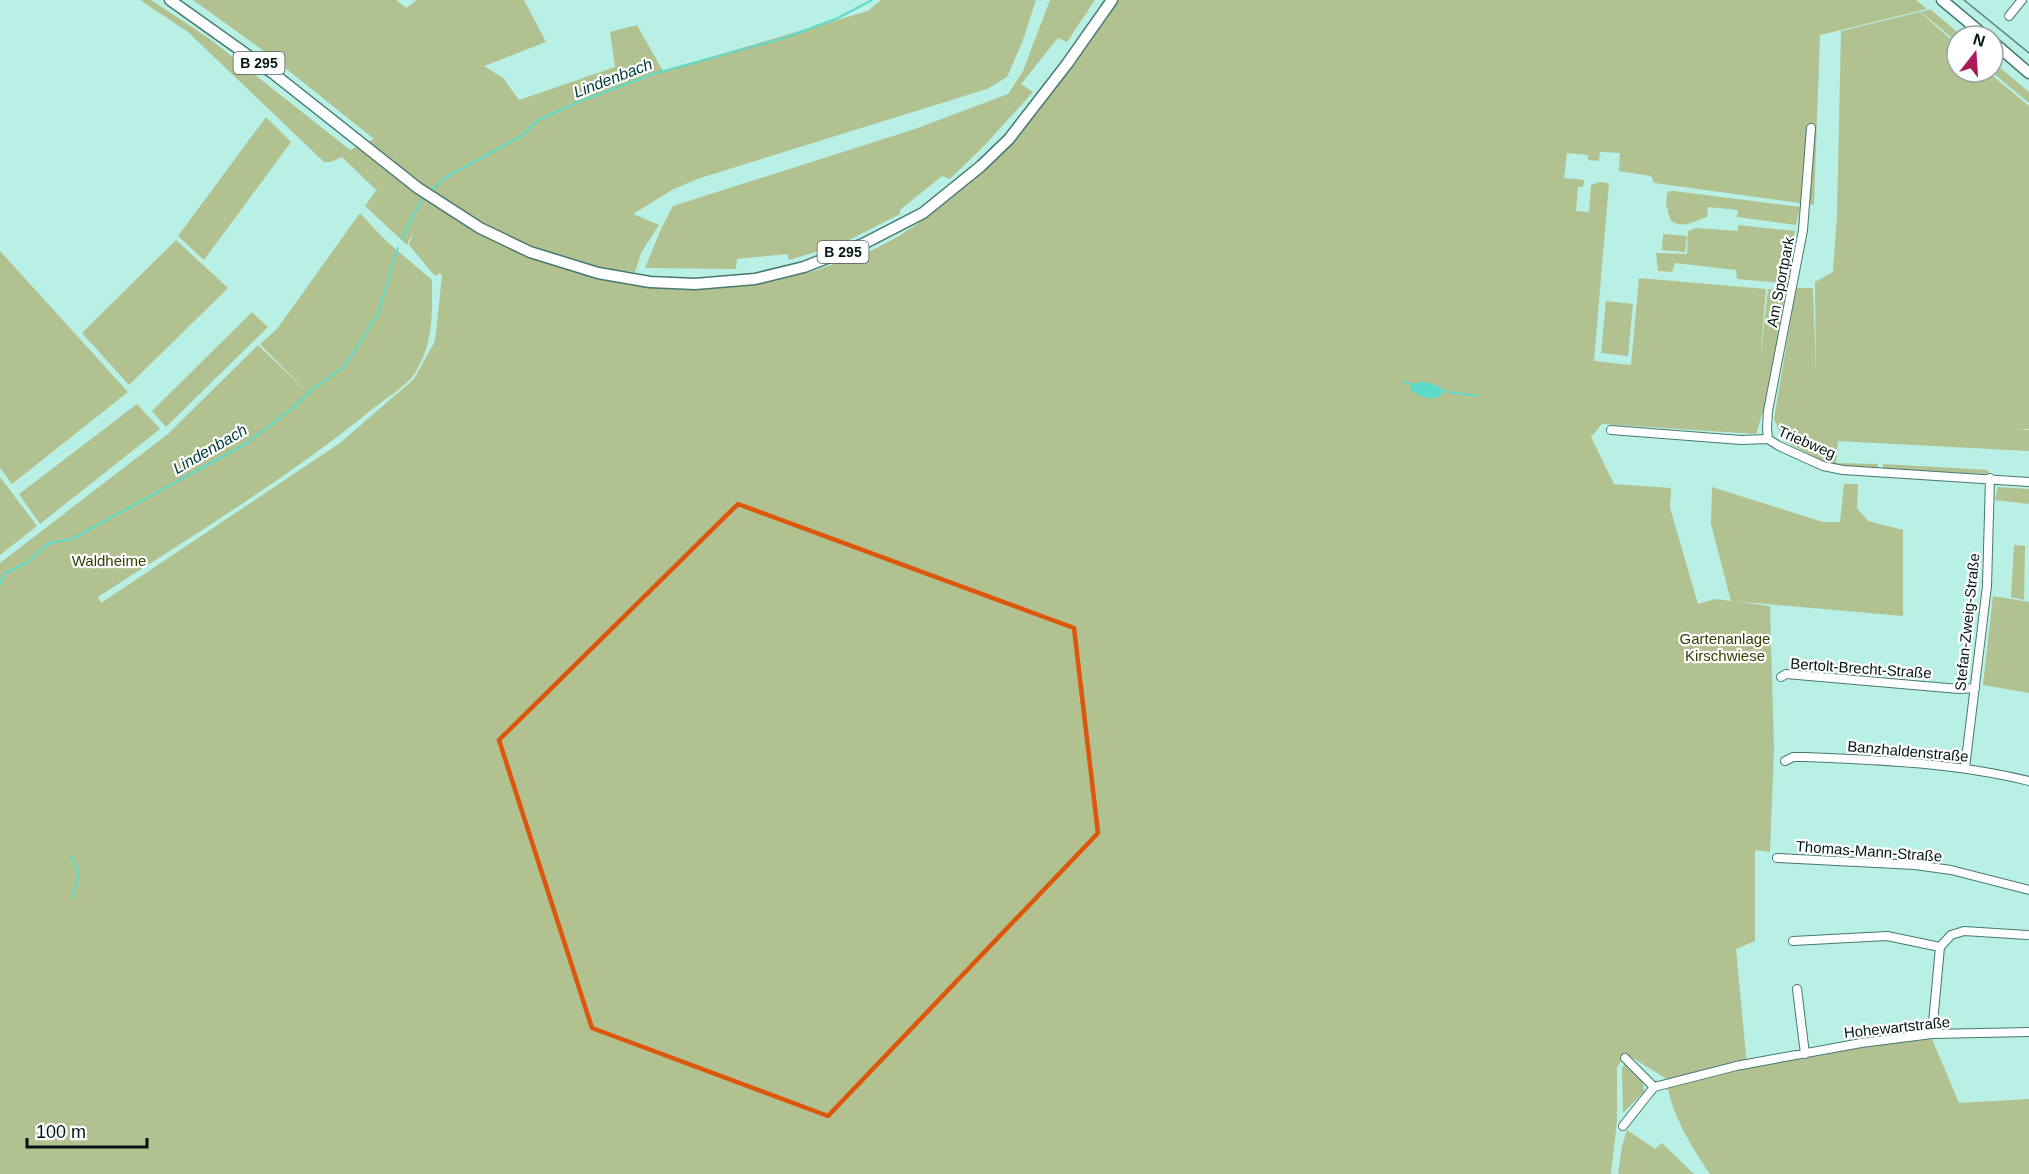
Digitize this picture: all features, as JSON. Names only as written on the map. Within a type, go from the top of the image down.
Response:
[{"type":"main road","name":"B 295","points":[[170,0],[231,42],[425,193],[480,228],[522,248],[568,265],[598,273],[670,284],[755,279],[804,267],[863,244],[907,222],[937,202],[981,166],[1009,139],[1067,64],[1112,0]]},
{"type":"main road","points":[[1942,0],[1971,24]]},
{"type":"main road","points":[[2005,52],[2029,73]]},
{"type":"street","points":[[2009,16],[2022,0]]},
{"type":"street","name":"Am Sportpark","points":[[1768,439],[1768,411],[1803,230],[1811,128]]},
{"type":"street","name":"Triebweg","points":[[1611,430],[1732,440],[1768,439],[1823,466],[1880,473],[2029,482]]},
{"type":"street","name":"Stefan-Zweig-Straße","points":[[1965,768],[1987,586],[1990,478]]},
{"type":"street","name":"Bertolt-Brecht-Straße","points":[[1781,677],[1786,674],[1959,689],[1974,688]]},
{"type":"street","name":"Banzhaldenstraße","points":[[1785,761],[1793,757],[1896,761],[1965,768],[2029,781]]},
{"type":"street","name":"Thomas-Mann-Straße","points":[[1777,858],[1934,868],[2029,890]]},
{"type":"street","points":[[1932,1034],[1940,947],[1951,935],[1964,931],[2027,935]]},
{"type":"street","points":[[1793,941],[1887,936],[1940,947]]},
{"type":"street","points":[[1797,989],[1805,1053]]},
{"type":"street","name":"Hohewartstraße","points":[[1654,1087],[1736,1066],[1861,1043],[1932,1034],[2029,1032]]},
{"type":"street","points":[[1623,1126],[1654,1087],[1625,1058]]},
{"type":"highlighted area","points":[[738,504],[1074,628],[1098,833],[828,1116],[592,1028],[499,740]]},
{"type":"green space","points":[[140,0],[151,0],[210,39],[350,150],[374,139],[264,51],[193,0],[396,0],[406,8],[417,0],[524,0],[546,42],[484,66],[503,78],[519,100],[615,67],[610,32],[637,25],[663,71],[868,11],[881,0],[1036,0],[1023,40],[1007,77],[987,89],[697,179],[672,190],[633,214],[659,225],[641,253],[635,272],[596,268],[566,260],[513,238],[446,200],[430,204],[437,204],[516,251],[576,272],[751,284],[814,271],[873,250],[923,220],[976,176],[1116,0],[1916,0],[1927,9],[1820,35],[1814,205],[1654,183],[1651,176],[1619,171],[1620,153],[1600,152],[1599,161],[1588,160],[1588,155],[1567,153],[1564,178],[1584,180],[1583,187],[1578,187],[1576,211],[1589,212],[1591,185],[1600,182],[1609,183],[1594,361],[1631,365],[1639,278],[1766,289],[1760,361],[1768,289],[1785,291],[1773,379],[1756,434],[1602,424],[1591,437],[1614,484],[1671,488],[1670,508],[1698,604],[1715,599],[1731,601],[1711,524],[1712,487],[1823,522],[1840,522],[1844,484],[1858,484],[1857,508],[1868,521],[1903,530],[1903,616],[1732,601],[1770,606],[1774,749],[1770,852],[1755,850],[1755,941],[1736,949],[1747,1066],[1839,1049],[1932,1039],[1959,1103],[2029,1099],[2029,1174],[1710,1174],[1689,1141],[1677,1116],[1668,1091],[1667,1079],[1626,1054],[1617,1067],[1617,1121],[1611,1174],[0,1174],[0,563],[169,433],[258,345],[307,392],[260,344],[277,329],[360,213],[386,241],[432,280],[432,317],[429,339],[415,373],[400,388],[305,461],[98,597],[101,603],[340,443],[414,379],[435,341],[442,276],[440,273],[435,276],[409,245],[414,230],[407,245],[365,206],[380,185],[376,190],[342,157],[331,162],[324,162],[188,32]]},
{"type":"green space","points":[[1050,0],[1095,0],[1067,42],[1058,38],[1021,84],[1033,92],[983,147],[950,179],[942,176],[900,210],[900,214],[841,244],[789,260],[787,254],[737,259],[736,269],[645,268],[673,206],[915,129],[1008,94],[1023,71]]},
{"type":"green space","points":[[1930,9],[1948,24],[1945,24],[1945,32],[1921,12]]},
{"type":"green space","points":[[1920,12],[1945,34],[1945,84],[2002,84],[2029,106],[2029,429],[2016,429],[2029,430],[2029,451],[1838,441],[1836,463],[1878,464],[1877,470],[1836,466],[1836,464],[1823,461],[1784,441],[1774,419],[1796,288],[1813,288],[1816,372],[1815,282],[1833,272],[1837,215],[1841,31]]},
{"type":"green space","points":[[2005,72],[2029,92],[2029,103],[2005,83]]},
{"type":"green space","points":[[266,117],[291,142],[204,260],[178,236]]},
{"type":"green space","points":[[1671,191],[1800,207],[1796,225],[1737,217],[1738,210],[1708,207],[1707,217],[1688,224],[1679,224],[1670,220],[1668,208],[1666,208],[1667,193]]},
{"type":"green space","points":[[1738,225],[1795,231],[1783,283],[1737,279],[1736,270],[1675,263],[1672,272],[1658,271],[1656,253],[1687,254],[1688,231],[1696,228],[1738,231]]},
{"type":"green space","points":[[1663,234],[1687,236],[1685,252],[1662,250]]},
{"type":"green space","points":[[176,240],[228,288],[129,385],[82,333]]},
{"type":"green space","points":[[0,251],[128,392],[12,484],[0,468]]},
{"type":"green space","points":[[1606,301],[1633,304],[1628,356],[1601,353]]},
{"type":"green space","points":[[252,312],[268,327],[166,427],[152,411]]},
{"type":"green space","points":[[137,404],[160,429],[40,524],[19,494]]},
{"type":"green space","points":[[1883,464],[1988,470],[1988,474],[1883,470]]},
{"type":"green space","points":[[0,477],[37,526],[0,555]]},
{"type":"green space","points":[[1998,487],[2029,489],[2029,504],[1995,500]]},
{"type":"green space","points":[[2014,545],[2025,546],[2024,600],[2011,597]]},
{"type":"green space","points":[[1993,596],[2029,602],[2029,693],[1983,685]]},
{"type":"green space","points":[[1626,1063],[1641,1079],[1644,1092],[1623,1113],[1622,1068]]},
{"type":"green space","points":[[1627,1130],[1655,1149],[1662,1143],[1694,1174],[1618,1174]]},
{"type":"shaded area","points":[[1417,382],[1426,382],[1441,387],[1442,395],[1426,398],[1418,394],[1410,389]]},
{"type":"waterway","name":"Lindenbach","points":[[429,192],[446,177],[520,137],[537,121],[578,102],[653,74],[784,38],[838,18],[872,0]]},
{"type":"waterway","name":"Lindenbach","points":[[402,238],[424,195]]},
{"type":"waterway","name":"Lindenbach","points":[[0,584],[5,573],[28,562],[49,543],[72,539],[247,443],[294,407],[314,388],[345,366],[378,313],[398,248]]},
{"type":"waterway","points":[[1404,381],[1412,385]]},
{"type":"waterway","points":[[1441,391],[1477,396]]},
{"type":"waterway","points":[[71,856],[78,873],[73,898]]},
{"type":"tram line","points":[[1964,0],[2029,53]]},
{"type":"park label","name":"Waldheime","points":[[109,560]]},
{"type":"park label","name":"Gartenanlage Kirschwiese","points":[[1725,646]]}]
